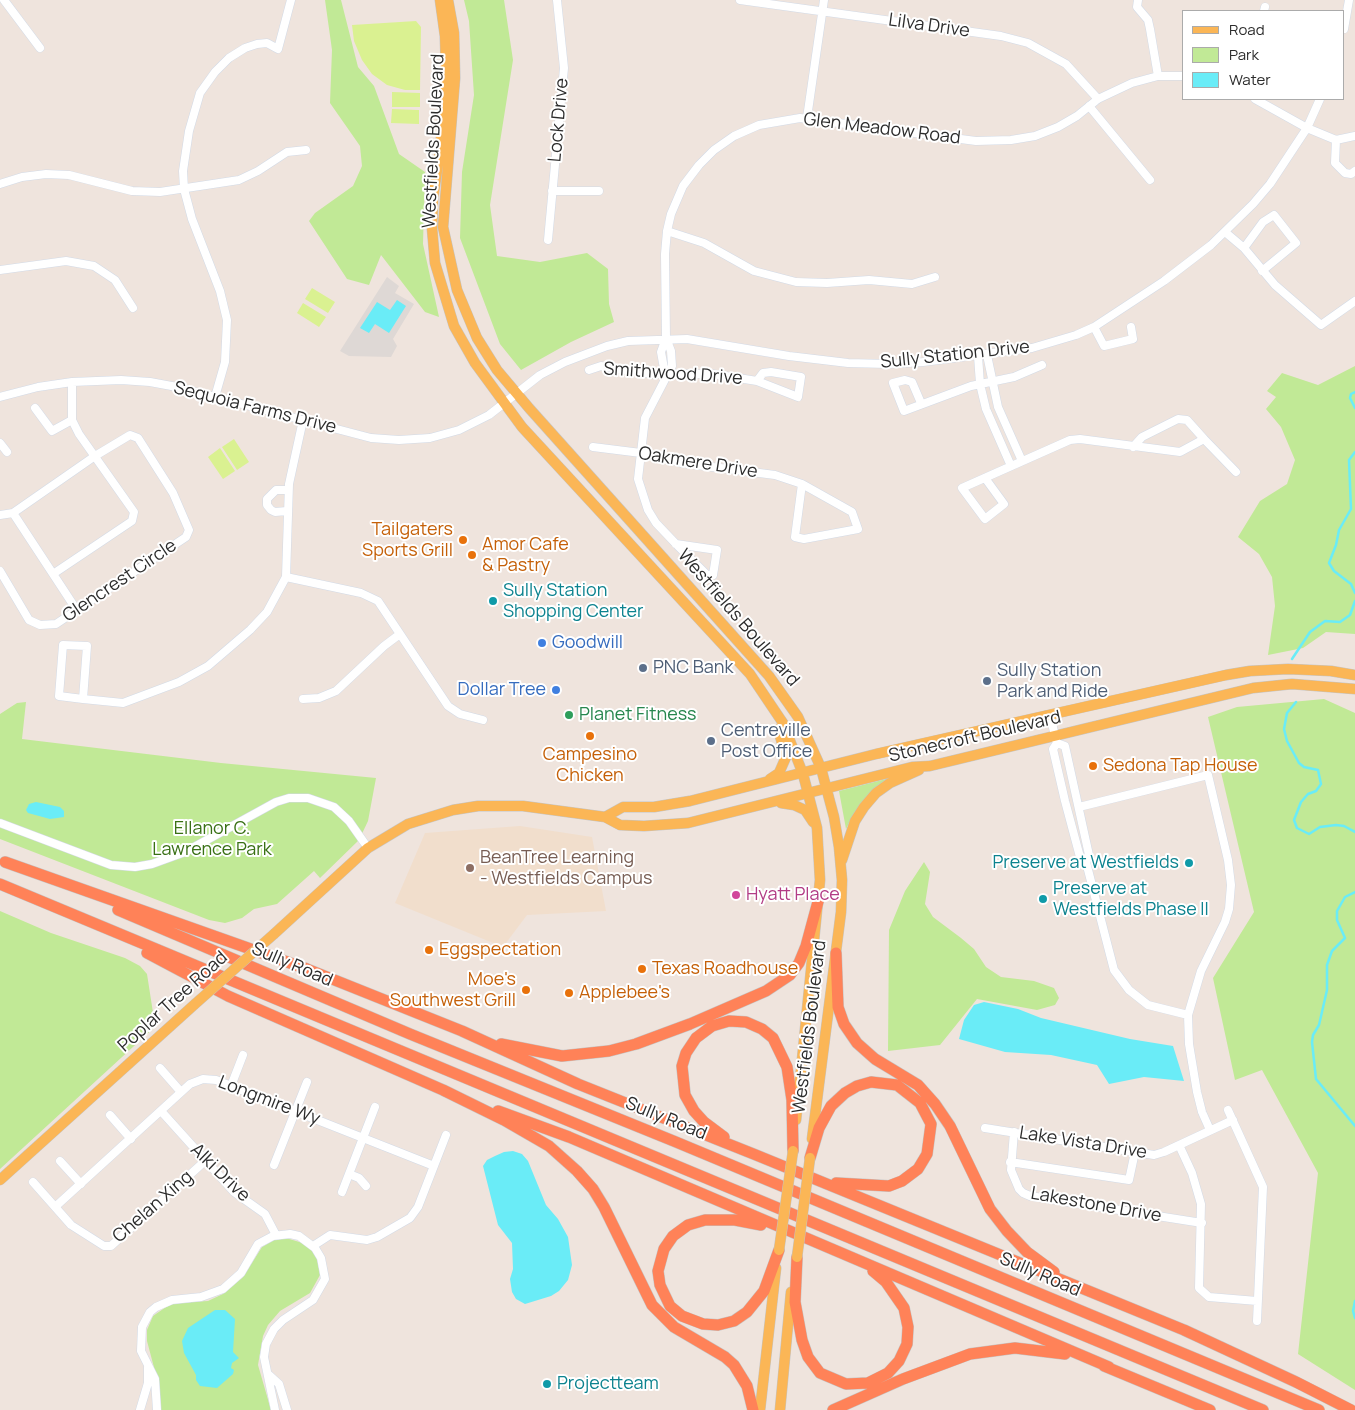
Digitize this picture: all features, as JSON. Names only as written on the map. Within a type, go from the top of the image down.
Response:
[{"type":"highway","points":[[2,861],[307,969],[462,1031],[578,1084],[818,1180],[1240,1355],[1351,1410]]},
{"type":"highway","name":"Sully Road","points":[[2,861],[410,1034],[686,1146],[1319,1410]]},
{"type":"highway","points":[[0,884],[1263,1410]]},
{"type":"highway","points":[[462,1031],[502,1044],[562,1056],[586,1055],[636,1044],[690,1024],[766,991],[790,975],[799,963],[806,946],[819,898]]},
{"type":"highway","points":[[44,903],[142,950],[228,996],[443,1090],[569,1137],[1210,1410]]},
{"type":"highway","points":[[836,953],[838,1006],[844,1024],[856,1043],[875,1058],[918,1085],[935,1104],[950,1126],[990,1209],[1007,1232],[1040,1262],[1084,1289]]},
{"type":"highway","points":[[756,1155],[721,1136],[704,1122],[685,1095],[682,1066],[686,1053],[696,1038],[712,1026],[729,1021],[746,1022],[762,1029],[773,1038],[781,1052],[791,1084],[793,1151]]},
{"type":"highway","points":[[810,1158],[819,1128],[831,1106],[844,1093],[857,1086],[871,1082],[897,1085],[920,1103],[928,1114],[931,1124],[927,1154],[918,1169],[902,1181],[889,1186],[847,1185],[818,1180]]},
{"type":"highway","points":[[443,1090],[543,1142],[577,1171],[604,1207],[652,1305],[674,1327],[725,1356],[734,1365],[747,1386],[753,1410]]},
{"type":"highway","points":[[779,1250],[770,1279],[759,1298],[740,1317],[725,1323],[703,1324],[682,1316],[670,1306],[660,1285],[658,1271],[664,1249],[673,1236],[696,1221],[718,1219],[785,1230]]},
{"type":"highway","points":[[796,1256],[795,1302],[802,1340],[808,1357],[814,1367],[826,1377],[846,1384],[861,1384],[888,1373],[899,1361],[907,1344],[908,1327],[904,1308],[886,1282],[869,1268],[847,1256]]},
{"type":"highway","points":[[834,1410],[942,1364],[970,1354],[1000,1349],[1042,1349],[1109,1367]]},
{"type":"main road","name":"Westfields Boulevard","points":[[440,0],[445,36],[446,70],[440,151],[433,198],[432,228],[435,263],[454,326],[475,363],[504,404],[579,490],[750,674],[783,724],[809,794],[816,828],[820,880],[819,898],[793,1151],[760,1410]]},
{"type":"main road","name":"Westfields Boulevard","points":[[448,0],[454,33],[455,78],[442,227],[448,259],[468,320],[497,370],[516,393],[769,676],[798,717],[828,788],[840,866],[841,912],[791,1291],[780,1410]]},
{"type":"main road","name":"Stonecroft Boulevard","points":[[605,817],[623,807],[662,806],[1050,715],[1250,671],[1305,670],[1355,675]]},
{"type":"main road","name":"Stonecroft Boulevard","points":[[368,848],[417,820],[469,807],[523,806],[605,817],[620,824],[674,824],[809,794],[912,767],[930,766],[1056,739],[1253,688],[1292,684],[1355,689]]},
{"type":"main road","points":[[758,785],[779,773],[786,757],[784,742],[762,700],[761,690]]},
{"type":"main road","points":[[840,866],[855,821],[870,800],[890,783],[930,766]]},
{"type":"main road","points":[[767,804],[788,804],[799,807],[805,810],[816,828]]},
{"type":"main road","name":"Poplar Tree Road","points":[[0,1180],[368,848]]},
{"type":"main road","points":[[763,1389],[769,1410]]},
{"type":"street","points":[[4,0],[40,48]]},
{"type":"street","points":[[215,397],[225,362],[226,320],[220,291],[192,218],[184,190],[185,154],[191,121],[200,93],[215,72],[229,58],[245,48],[267,43],[278,49],[292,0]]},
{"type":"street","name":"Lock Drive","points":[[548,240],[564,68],[557,0]]},
{"type":"street","name":"Lilva Drive","points":[[740,0],[1001,36],[1028,43],[1066,64],[1098,98]]},
{"type":"street","points":[[807,118],[824,0]]},
{"type":"street","points":[[1345,24],[1350,0]]},
{"type":"street","points":[[1138,4],[1148,20],[1158,76]]},
{"type":"street","name":"Glen Meadow Road","points":[[665,374],[672,366],[671,351],[666,338],[664,254],[671,214],[683,186],[699,165],[714,150],[734,136],[759,125],[782,120],[807,118],[976,141],[1000,142],[1035,136],[1058,127],[1098,98],[1132,83],[1158,76],[1182,76]]},
{"type":"street","points":[[1257,100],[1306,128],[1336,140],[1355,136]]},
{"type":"street","name":"Sully Station Drive","points":[[504,404],[540,375],[584,354],[628,342],[666,338],[695,340],[848,363],[923,362],[1044,346],[1094,327],[1164,281],[1226,232],[1270,184],[1306,128],[1320,100]]},
{"type":"street","points":[[1088,106],[1150,180]]},
{"type":"street","points":[[1336,140],[1335,163],[1345,173],[1351,174],[1355,171]]},
{"type":"street","points":[[0,184],[22,177],[46,174],[69,175],[139,192],[184,190],[239,180],[258,171],[287,152],[306,150]]},
{"type":"street","points":[[552,191],[599,191]]},
{"type":"street","points":[[1244,248],[1263,222],[1274,215],[1296,242],[1262,271]]},
{"type":"street","points":[[667,231],[704,243],[754,271],[796,282],[828,283],[869,280],[912,284],[935,277]]},
{"type":"street","points":[[1226,232],[1244,248],[1262,271],[1298,307],[1321,325],[1355,300]]},
{"type":"street","points":[[0,270],[66,261],[94,266],[115,280],[133,308]]},
{"type":"street","points":[[1094,327],[1104,346],[1133,339],[1131,327]]},
{"type":"street","points":[[987,354],[991,382],[998,407],[1022,461]]},
{"type":"street","points":[[978,356],[980,384],[986,409],[1011,466]]},
{"type":"street","points":[[921,403],[980,384],[1014,378],[1042,365]]},
{"type":"street","name":"Smithwood Drive","points":[[589,370],[601,366],[665,374],[713,374],[757,382],[798,397],[801,377],[771,372],[763,373],[757,382]]},
{"type":"street","points":[[665,374],[645,418],[638,479],[642,498],[648,510],[676,544],[707,575],[713,575],[716,550],[676,544]]},
{"type":"street","name":"Sequoia Farms Drive","points":[[0,397],[38,386],[72,382],[121,380],[150,382],[371,438],[422,439],[459,430],[477,422],[504,404]]},
{"type":"street","points":[[53,574],[132,521],[134,512],[78,434],[72,420],[72,382]]},
{"type":"street","points":[[36,408],[52,431],[72,420]]},
{"type":"street","points":[[1134,447],[1142,437],[1178,419],[1187,420],[1236,472]]},
{"type":"street","points":[[83,699],[87,646],[63,645],[59,696],[83,699],[123,703],[179,682],[208,666],[250,630],[267,612],[286,577],[288,490],[303,420]]},
{"type":"street","name":"Glencrest Circle","points":[[0,571],[30,620],[40,625],[56,624],[186,537],[189,530],[174,493],[138,438],[130,435],[95,456],[13,513]]},
{"type":"street","points":[[985,478],[1004,504],[985,520],[962,488],[1070,440],[1080,438],[1180,452],[1204,439]]},
{"type":"street","points":[[0,443],[8,452]]},
{"type":"street","name":"Oakmere Drive","points":[[592,447],[640,453],[681,463],[775,475],[802,484],[852,512],[858,529],[804,539],[795,537],[802,484]]},
{"type":"street","points":[[287,511],[275,512],[271,510],[267,505],[267,499],[276,490],[288,490]]},
{"type":"street","points":[[0,515],[13,513],[76,609]]},
{"type":"street","points":[[286,577],[378,601],[448,706],[460,714],[483,720]]},
{"type":"street","points":[[303,698],[319,698],[336,691],[384,646],[400,634]]},
{"type":"street","points":[[1050,715],[1056,739],[1053,749],[1065,801],[1080,857],[1086,862],[1111,963],[1119,977],[1135,995],[1148,1005],[1188,1015]]},
{"type":"street","points":[[1056,739],[1065,746],[1089,855],[1086,862]]},
{"type":"street","points":[[1079,807],[1208,775],[1228,860],[1231,895],[1225,922],[1200,971],[1188,1015],[1189,1044],[1196,1083],[1202,1112],[1210,1130]]},
{"type":"street","points":[[0,823],[111,865],[135,866],[152,864],[185,852],[276,802],[289,798],[308,798],[334,807],[349,821],[368,848]]},
{"type":"street","points":[[231,1086],[243,1055]]},
{"type":"street","points":[[160,1068],[181,1092]]},
{"type":"street","name":"Longmire Wy","points":[[55,1207],[190,1084],[203,1078],[216,1080],[434,1166]]},
{"type":"street","points":[[274,1165],[307,1082]]},
{"type":"street","points":[[342,1192],[375,1107]]},
{"type":"street","points":[[1228,1110],[1263,1186],[1257,1321]]},
{"type":"street","name":"Alki Drive","points":[[161,1111],[234,1192],[265,1214],[276,1235]]},
{"type":"street","points":[[110,1115],[131,1139]]},
{"type":"street","name":"Lake Vista Drive","points":[[985,1128],[1154,1155],[1233,1120]]},
{"type":"street","name":"Lakestone Drive","points":[[1014,1132],[1010,1162],[1011,1170],[1019,1189],[1030,1196],[1202,1223]]},
{"type":"street","points":[[313,1246],[330,1235],[367,1240],[410,1218],[418,1207],[446,1135]]},
{"type":"street","points":[[1179,1145],[1194,1180],[1201,1204],[1199,1288],[1203,1294],[1209,1297],[1257,1302]]},
{"type":"street","points":[[1010,1162],[1129,1180],[1135,1152]]},
{"type":"street","points":[[60,1161],[81,1184]]},
{"type":"street","name":"Chelan Xing","points":[[33,1182],[80,1232],[104,1246],[111,1246],[205,1161]]},
{"type":"street","points":[[349,1174],[359,1178],[366,1186]]},
{"type":"street","points":[[156,1410],[155,1379],[142,1351],[141,1340],[142,1327],[150,1312],[156,1306],[172,1300],[201,1297],[222,1289],[241,1273],[258,1244],[276,1235],[290,1234],[299,1236],[313,1246],[321,1258],[325,1280],[312,1300],[292,1312],[274,1329],[266,1344],[264,1358],[275,1410]]},
{"type":"street","points":[[140,1410],[148,1383],[148,1365]]},
{"type":"street","points":[[268,1375],[279,1384],[286,1410]]},
{"type":"shaded area","points":[[387,277],[399,286],[395,293],[414,304],[393,339],[397,346],[391,357],[349,356],[340,351]]},
{"type":"shaded area","name":"BeanTree Learning - Westfields Campus","points":[[520,826],[592,837],[606,911],[527,915],[503,947],[395,903],[425,833]]},
{"type":"green space","points":[[325,0],[341,0],[358,67],[374,86],[399,154],[425,172],[423,244],[439,317],[425,312],[381,255],[369,285],[347,279],[309,221],[315,213],[353,186],[362,166],[360,146],[330,103],[332,50]]},
{"type":"green space","points":[[464,0],[504,0],[513,60],[490,205],[497,256],[540,262],[587,253],[608,269],[609,304],[614,322],[571,342],[521,370],[500,344],[460,238],[462,172],[474,95],[469,21]]},
{"type":"green space","points":[[416,21],[421,27],[420,90],[405,90],[387,85],[372,74],[362,60],[354,41],[352,25]]},
{"type":"green space","points":[[392,92],[420,93],[420,107],[392,107]]},
{"type":"green space","points":[[392,109],[419,110],[419,124],[391,123]]},
{"type":"green space","points":[[312,288],[335,302],[328,313],[305,299]]},
{"type":"green space","points":[[303,303],[326,317],[319,327],[297,313]]},
{"type":"green space","points":[[1355,366],[1355,634],[1326,632],[1303,648],[1268,655],[1275,606],[1272,577],[1259,554],[1238,537],[1260,501],[1287,484],[1295,460],[1281,427],[1266,409],[1276,397],[1267,391],[1282,373],[1318,385]]},
{"type":"green space","points":[[234,439],[249,462],[237,470],[222,447]]},
{"type":"green space","points":[[220,448],[235,471],[223,479],[208,457]]},
{"type":"green space","points":[[1324,699],[1355,713],[1355,1390],[1298,1354],[1318,1173],[1262,1070],[1235,1080],[1213,978],[1254,912],[1208,717],[1237,707]]},
{"type":"green space","name":"Ellanor C. Lawrence Park","points":[[26,702],[22,739],[221,763],[376,778],[368,821],[359,840],[320,878],[314,871],[277,904],[254,909],[242,918],[225,923],[209,920],[0,839],[0,714],[17,703]]},
{"type":"green space","points":[[890,778],[851,819],[846,829],[839,791]]},
{"type":"green space","points":[[924,862],[930,872],[925,904],[933,917],[974,949],[986,967],[1001,977],[1034,981],[1054,988],[1059,998],[1055,1005],[1037,1010],[977,999],[940,1045],[888,1051],[889,930],[905,891]]},
{"type":"green space","points":[[0,911],[51,933],[125,958],[140,966],[147,974],[154,1019],[158,1024],[0,1169]]},
{"type":"green space","points":[[286,1238],[306,1244],[317,1255],[320,1275],[310,1293],[280,1311],[268,1325],[263,1336],[258,1365],[271,1410],[160,1410],[156,1375],[147,1341],[147,1330],[153,1316],[175,1303],[208,1301],[223,1294],[243,1277],[262,1247],[274,1240]]},
{"type":"water","points":[[397,300],[406,306],[389,333],[375,324],[369,333],[360,328],[377,302],[390,310]]},
{"type":"water","points":[[36,802],[60,807],[64,811],[64,817],[50,819],[28,813],[26,810],[29,804]]},
{"type":"water","points":[[984,1002],[1018,1009],[1041,1018],[1130,1039],[1173,1046],[1184,1081],[1144,1077],[1109,1084],[1097,1065],[1051,1055],[1005,1052],[959,1039],[964,1020],[974,1005]]},
{"type":"water","points":[[513,1151],[522,1154],[528,1161],[546,1205],[558,1219],[568,1237],[572,1265],[568,1280],[559,1291],[551,1296],[525,1304],[516,1299],[512,1292],[510,1279],[513,1269],[512,1243],[498,1225],[483,1166],[487,1160],[495,1156]]},
{"type":"water","points":[[215,1310],[225,1310],[235,1319],[233,1352],[239,1358],[232,1363],[233,1374],[217,1388],[200,1386],[184,1353],[182,1341],[188,1328]]},
{"type":"waterway","points":[[1355,392],[1351,394],[1350,398],[1355,408]]},
{"type":"waterway","points":[[1355,452],[1349,460],[1351,509],[1339,530],[1329,563],[1334,571],[1351,584],[1355,593]]},
{"type":"waterway","points":[[1292,659],[1310,632],[1325,621],[1340,622],[1350,615],[1355,601]]},
{"type":"waterway","points":[[1296,702],[1287,713],[1284,729],[1287,741],[1299,763],[1304,767],[1318,770],[1321,784],[1316,791],[1308,794],[1301,802],[1294,820],[1297,828],[1309,834],[1320,827],[1336,825],[1344,826],[1355,832]]},
{"type":"waterway","points":[[1355,892],[1345,897],[1337,911],[1337,920],[1345,938],[1332,951],[1327,965],[1327,990],[1319,1025],[1313,1035],[1312,1042],[1316,1079],[1355,1126]]},
{"type":"waterway","points":[[1355,1301],[1353,1311],[1355,1318]]},
{"type":"place","name":"Tailgaters Sports Grill","points":[[463,540]]},
{"type":"place","name":"Amor Cafe & Pastry","points":[[472,555]]},
{"type":"place","name":"Sully Station Shopping Center","points":[[493,601]]},
{"type":"place","name":"Goodwill","points":[[542,643]]},
{"type":"place","name":"PNC Bank","points":[[643,668]]},
{"type":"place","name":"Sully Station Park and Ride","points":[[987,681]]},
{"type":"place","name":"Dollar Tree","points":[[556,690]]},
{"type":"place","name":"Planet Fitness","points":[[569,715]]},
{"type":"place","name":"Campesino Chicken","points":[[590,736]]},
{"type":"place","name":"Centreville Post Office","points":[[711,741]]},
{"type":"place","name":"Sedona Tap House","points":[[1093,766]]},
{"type":"place","name":"Preserve at Westfields","points":[[1189,863]]},
{"type":"place","name":"BeanTree Learning - Westfields Campus","points":[[470,868]]},
{"type":"place","name":"Hyatt Place","points":[[736,895]]},
{"type":"place","name":"Preserve at Westfields Phase II","points":[[1043,899]]},
{"type":"place","name":"Eggspectation","points":[[429,950]]},
{"type":"place","name":"Texas Roadhouse","points":[[642,969]]},
{"type":"place","name":"Moe's Southwest Grill","points":[[526,990]]},
{"type":"place","name":"Applebee's","points":[[569,993]]},
{"type":"place","name":"Projectteam","points":[[547,1384]]}]
